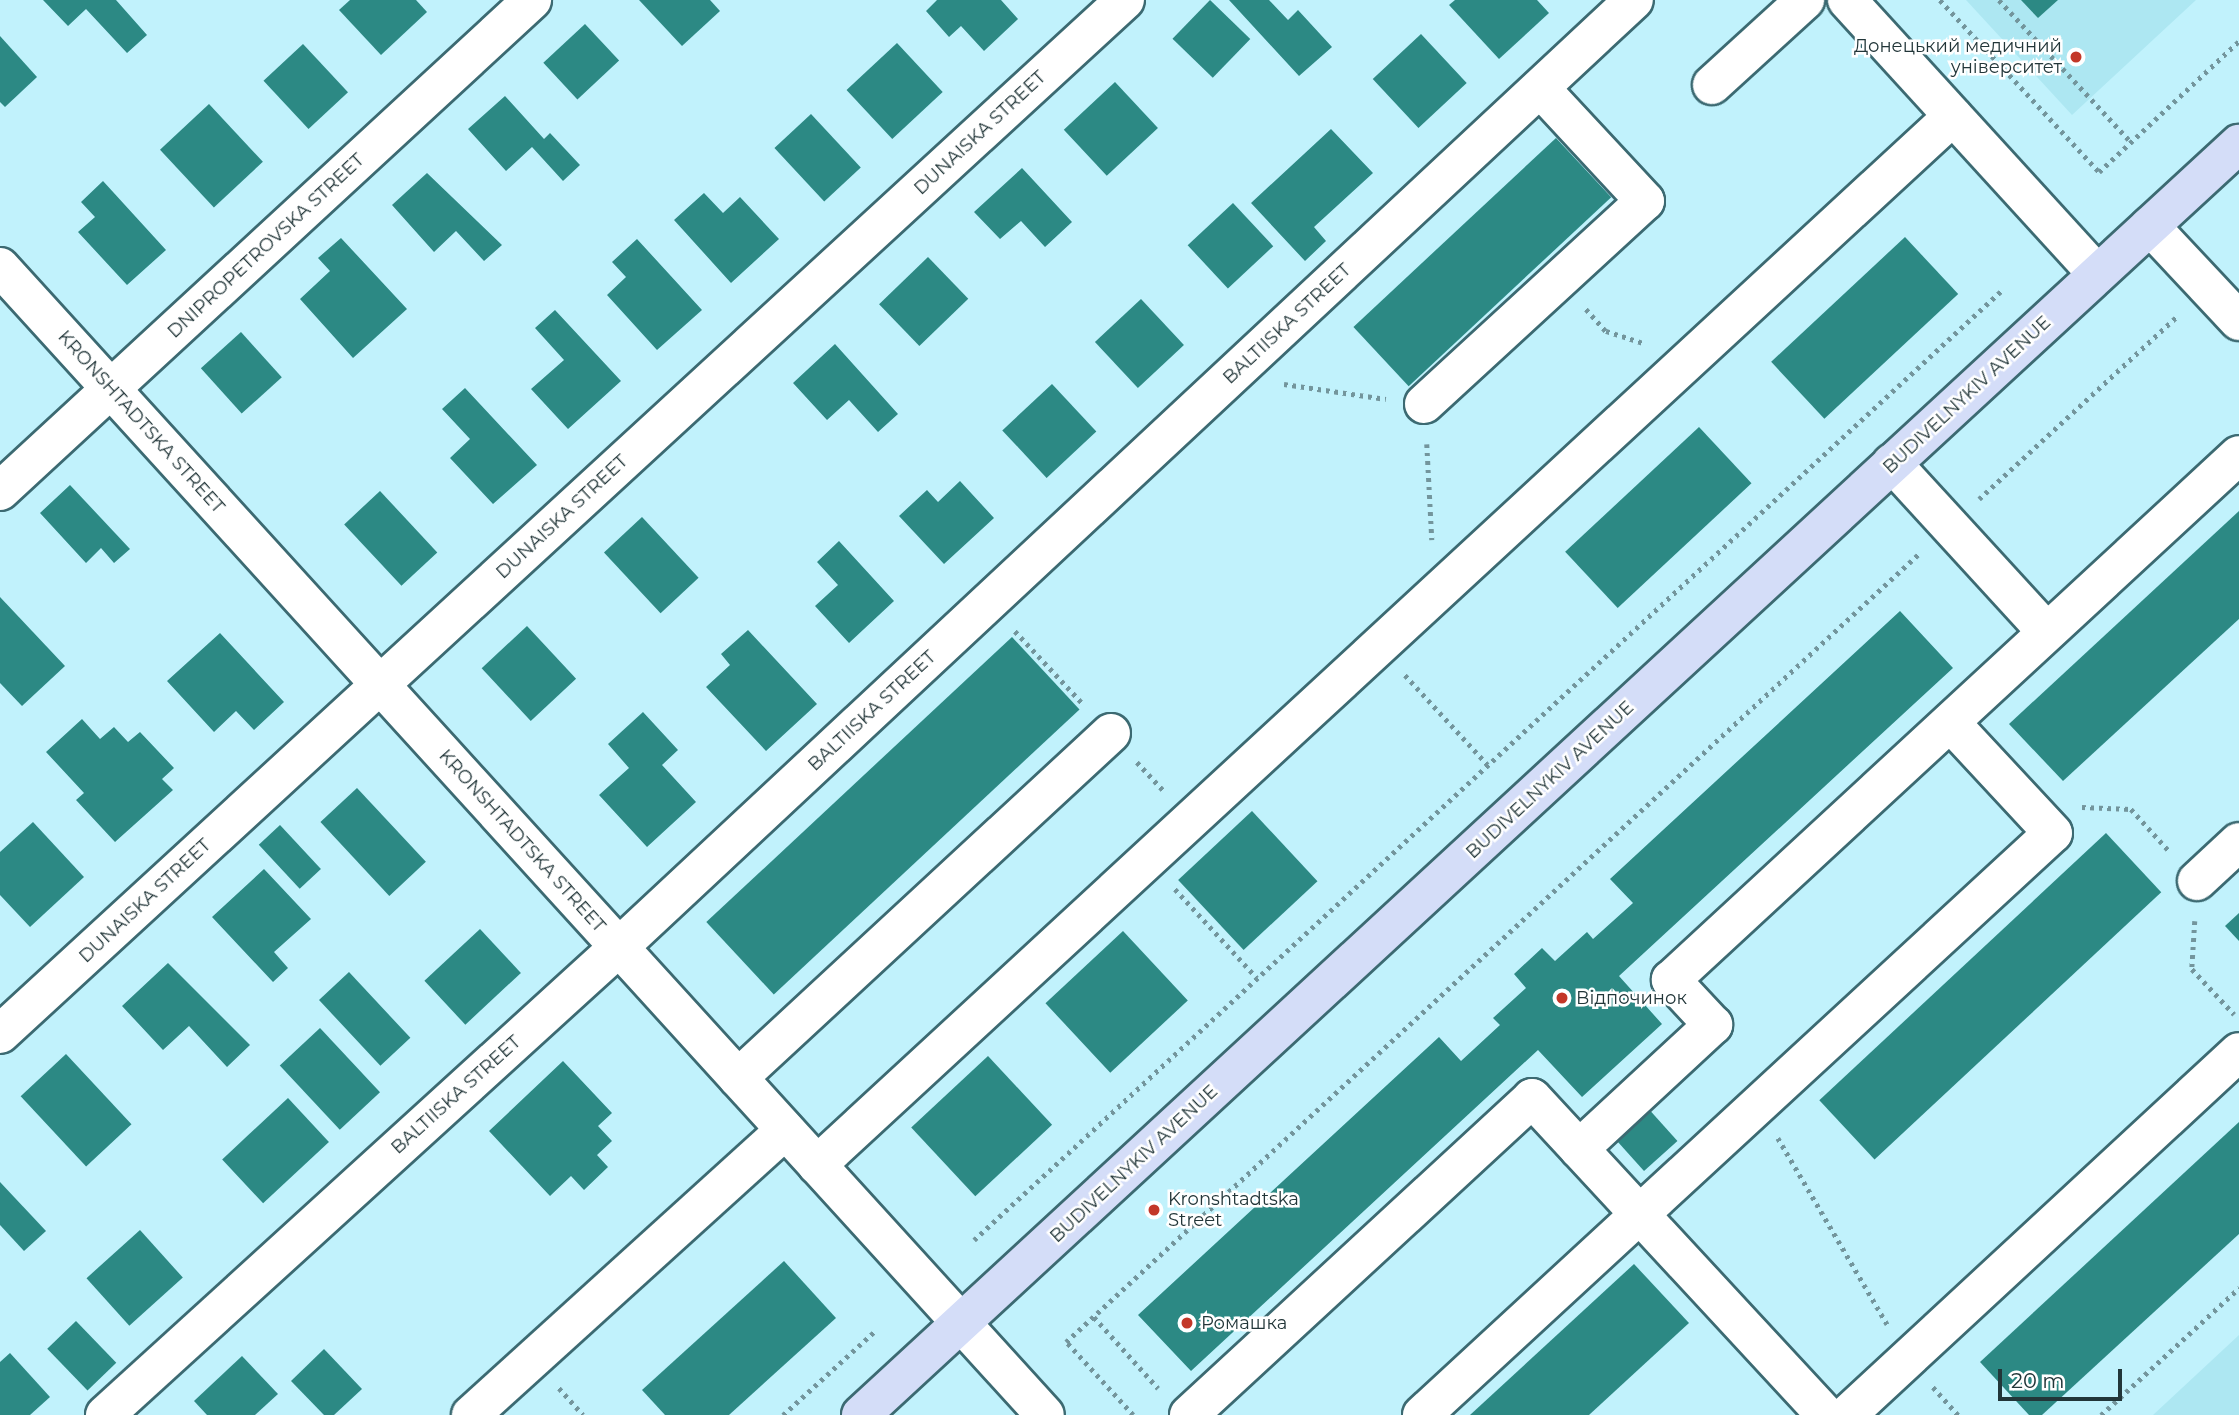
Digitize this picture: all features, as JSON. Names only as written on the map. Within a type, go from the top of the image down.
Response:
[{"type":"main road","name":"BUDIVELNYKIV AVENUE","points":[[861,1415],[2239,144]]},
{"type":"street","name":"DNIPROPETROVSKA STREET","points":[[0,491],[532,0]]},
{"type":"street","name":"DUNAISKA STREET","points":[[0,1034],[1125,0]]},
{"type":"street","name":"BALTIISKA STREET","points":[[118,1411],[1634,0]]},
{"type":"street","points":[[1712,85],[1805,0]]},
{"type":"street","points":[[1847,0],[2098,274]]},
{"type":"street","points":[[1424,404],[1645,201],[1540,88]]},
{"type":"street","points":[[817,1165],[1953,116]]},
{"type":"street","points":[[2150,226],[2239,321]]},
{"type":"street","name":"KRONSHTADTSKA STREET","points":[[0,267],[1045,1415]]},
{"type":"street","points":[[1579,1149],[1713,1025],[1671,980],[2239,455]]},
{"type":"street","points":[[1892,463],[2047,632]]},
{"type":"street","points":[[1422,1415],[2053,832],[1950,722]]},
{"type":"street","points":[[737,1078],[1111,733]]},
{"type":"street","points":[[2197,881],[2239,842]]},
{"type":"street","points":[[1847,1415],[2239,1052]]},
{"type":"street","points":[[1177,1405],[1532,1098],[1826,1415]]},
{"type":"street","points":[[471,1415],[785,1130]]},
{"type":"path","points":[[1940,0],[2099,172],[2239,41]]},
{"type":"path","points":[[1999,0],[2131,142]]},
{"type":"path","points":[[1559,281],[1606,331],[1691,358]]},
{"type":"path","points":[[974,1240],[2003,290]]},
{"type":"path","points":[[1133,1415],[1066,1342],[2177,316]]},
{"type":"path","points":[[1231,376],[1424,404],[1435,594]]},
{"type":"path","points":[[1379,646],[1488,765]]},
{"type":"path","points":[[2081,807],[2131,810],[2197,881],[2192,969],[2239,1020]]},
{"type":"path","points":[[1147,859],[1257,978]]},
{"type":"path","points":[[1759,1104],[1907,1359]]},
{"type":"path","points":[[2101,1415],[2239,1288]]},
{"type":"path","points":[[1093,1317],[1177,1405]]},
{"type":"path","points":[[783,1415],[874,1332]]},
{"type":"shaded area","name":"Донецький медичний університет","points":[[1966,0],[2196,0],[2072,115]]},
{"type":"shaded area","points":[[2239,1335],[2239,1415],[2153,1415]]},
{"type":"building","points":[[43,0],[116,0],[147,35],[127,53],[86,9],[68,26]]},
{"type":"building","points":[[350,0],[416,0],[427,12],[381,55],[339,10]]},
{"type":"building","points":[[639,0],[710,0],[720,11],[682,46]]},
{"type":"building","points":[[937,0],[1001,0],[1018,19],[984,51],[961,26],[949,37],[926,11]]},
{"type":"building","points":[[1210,0],[1250,39],[1213,78],[1172,39]]},
{"type":"building","points":[[1229,0],[1269,0],[1288,20],[1298,10],[1332,47],[1299,76]]},
{"type":"building","points":[[1455,0],[1537,0],[1549,13],[1499,59],[1449,5]]},
{"type":"building","points":[[2021,0],[2058,0],[2038,18]]},
{"type":"building","points":[[585,24],[619,61],[577,99],[543,63]]},
{"type":"building","points":[[1421,34],[1467,83],[1418,128],[1373,79]]},
{"type":"building","points":[[0,36],[37,77],[5,107],[0,102]]},
{"type":"building","points":[[897,43],[943,92],[892,139],[847,90]]},
{"type":"building","points":[[303,44],[348,92],[309,129],[264,81]]},
{"type":"building","points":[[1115,82],[1158,128],[1107,176],[1064,130]]},
{"type":"building","points":[[505,96],[544,139],[550,133],[580,165],[563,181],[532,147],[506,171],[468,129]]},
{"type":"building","points":[[209,104],[263,162],[214,207],[160,150]]},
{"type":"building","points":[[811,114],[861,167],[824,201],[774,148]]},
{"type":"building","points":[[1331,129],[1373,173],[1314,227],[1326,241],[1305,261],[1251,203]]},
{"type":"building","points":[[1556,138],[1611,197],[1409,386],[1353,327]]},
{"type":"building","points":[[1022,168],[1072,222],[1045,247],[1021,221],[1000,239],[974,212]]},
{"type":"building","points":[[427,173],[502,245],[484,261],[456,231],[434,252],[392,205]]},
{"type":"building","points":[[103,181],[166,250],[127,285],[78,232],[95,217],[81,202]]},
{"type":"building","points":[[704,193],[723,213],[740,197],[779,239],[731,283],[674,220]]},
{"type":"building","points":[[1233,203],[1273,246],[1228,288],[1188,245]]},
{"type":"building","points":[[1905,237],[1958,294],[1824,419],[1771,362]]},
{"type":"building","points":[[341,238],[407,309],[353,358],[300,299],[330,271],[318,258]]},
{"type":"building","points":[[637,239],[702,310],[657,350],[607,295],[626,277],[612,262]]},
{"type":"building","points":[[928,257],[968,299],[919,346],[879,304]]},
{"type":"building","points":[[1141,299],[1184,345],[1138,388],[1095,342]]},
{"type":"building","points":[[555,310],[621,381],[568,429],[531,389],[564,360],[535,328]]},
{"type":"building","points":[[241,332],[282,377],[242,413],[201,368]]},
{"type":"building","points":[[835,344],[898,414],[878,432],[849,400],[827,420],[793,383]]},
{"type":"building","points":[[1052,384],[1096,432],[1047,478],[1002,430]]},
{"type":"building","points":[[465,388],[537,465],[493,504],[450,458],[470,439],[442,409]]},
{"type":"building","points":[[1699,427],[1752,483],[1618,608],[1565,552]]},
{"type":"building","points":[[960,481],[994,518],[944,564],[899,516],[927,490],[938,502]]},
{"type":"building","points":[[70,485],[130,549],[114,563],[101,548],[86,563],[40,513]]},
{"type":"building","points":[[380,491],[437,552],[401,586],[344,524]]},
{"type":"building","points":[[2239,511],[2239,619],[2063,781],[2009,724]]},
{"type":"building","points":[[642,517],[699,578],[661,613],[604,552]]},
{"type":"building","points":[[839,541],[894,601],[849,643],[815,606],[838,585],[817,562]]},
{"type":"building","points":[[0,597],[65,666],[22,706],[0,683]]},
{"type":"building","points":[[1900,611],[1953,668],[1619,976],[1662,1024],[1582,1097],[1538,1050],[1191,1371],[1138,1315],[1439,1037],[1461,1061],[1500,1025],[1493,1018],[1526,988],[1514,974],[1542,948],[1555,961],[1587,932],[1593,939],[1633,903],[1610,879]]},
{"type":"building","points":[[527,626],[576,679],[531,721],[482,668]]},
{"type":"building","points":[[748,630],[817,704],[766,751],[706,687],[730,665],[721,654]]},
{"type":"building","points":[[220,633],[284,702],[254,730],[236,711],[214,732],[167,681]]},
{"type":"building","points":[[1012,637],[1080,709],[774,994],[706,922]]},
{"type":"building","points":[[643,712],[678,750],[662,765],[696,802],[647,847],[599,795],[629,768],[608,744]]},
{"type":"building","points":[[82,719],[100,739],[114,727],[128,742],[140,732],[174,768],[162,779],[173,790],[115,842],[76,800],[84,793],[46,752]]},
{"type":"building","points":[[357,788],[426,862],[389,896],[320,822]]},
{"type":"building","points":[[1252,811],[1317,881],[1244,950],[1178,880]]},
{"type":"building","points":[[33,822],[84,877],[30,927],[0,895],[0,852]]},
{"type":"building","points":[[280,825],[321,869],[300,889],[259,845]]},
{"type":"building","points":[[2106,833],[2161,892],[1875,1160],[1819,1100]]},
{"type":"building","points":[[264,869],[311,919],[274,952],[288,968],[273,982],[212,917]]},
{"type":"building","points":[[2239,913],[2239,941],[2225,926]]},
{"type":"building","points":[[480,929],[521,973],[465,1025],[424,981]]},
{"type":"building","points":[[1123,931],[1188,1000],[1110,1073],[1045,1003]]},
{"type":"building","points":[[168,963],[250,1045],[227,1067],[189,1026],[163,1050],[122,1006]]},
{"type":"building","points":[[349,972],[410,1038],[380,1066],[319,1000]]},
{"type":"building","points":[[320,1028],[380,1092],[340,1130],[280,1066]]},
{"type":"building","points":[[66,1054],[131,1124],[86,1166],[21,1096]]},
{"type":"building","points":[[988,1056],[1052,1125],[975,1196],[911,1128]]},
{"type":"building","points":[[563,1061],[612,1113],[598,1126],[612,1141],[597,1155],[608,1167],[584,1190],[571,1176],[550,1196],[489,1131]]},
{"type":"building","points":[[288,1098],[329,1142],[263,1203],[222,1159]]},
{"type":"building","points":[[1646,1106],[1677,1141],[1644,1171],[1613,1136]]},
{"type":"building","points":[[2239,1122],[2239,1234],[2042,1415],[2029,1415],[1980,1362]]},
{"type":"building","points":[[0,1182],[46,1231],[24,1251],[0,1225]]},
{"type":"building","points":[[140,1230],[183,1278],[129,1326],[86,1278]]},
{"type":"building","points":[[784,1261],[836,1318],[729,1415],[665,1415],[642,1390]]},
{"type":"building","points":[[1634,1264],[1689,1323],[1589,1415],[1470,1415]]},
{"type":"building","points":[[76,1321],[116,1363],[88,1391],[47,1349]]},
{"type":"building","points":[[324,1349],[362,1389],[334,1415],[324,1415],[291,1381]]},
{"type":"building","points":[[10,1353],[50,1397],[30,1415],[0,1415],[0,1362]]},
{"type":"building","points":[[242,1356],[278,1394],[255,1415],[207,1415],[194,1401]]},
{"type":"place","name":"Донецький медичний університет","points":[[2076,57]]},
{"type":"place","name":"Відпочинок","points":[[1562,998]]},
{"type":"place","name":"Kronshtadtska Street","points":[[1154,1210]]},
{"type":"place","name":"Ромашка","points":[[1187,1323]]}]
